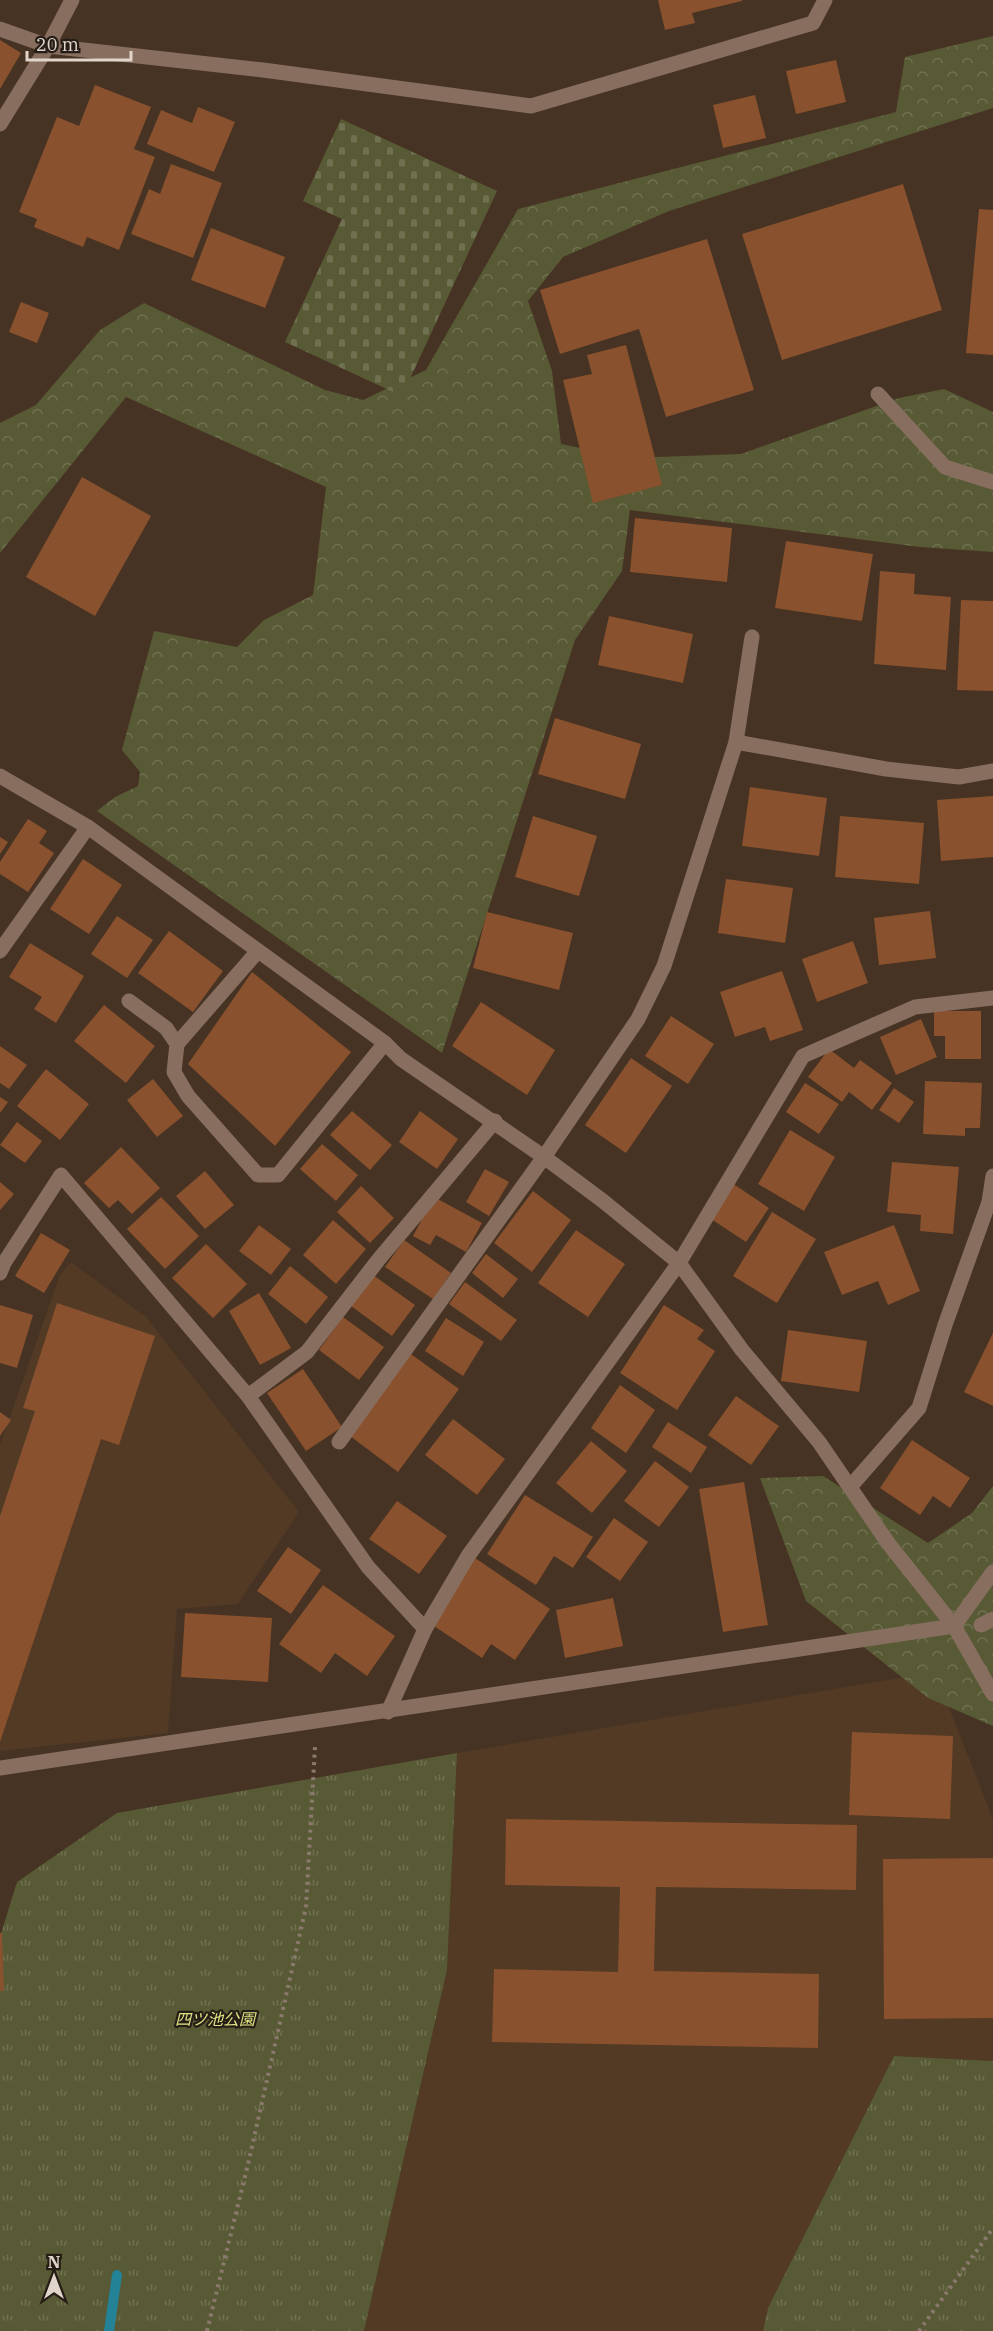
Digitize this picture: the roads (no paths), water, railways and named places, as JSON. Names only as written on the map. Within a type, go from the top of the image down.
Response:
[{"type":"street","points":[[0,124],[48,46],[72,0]]},
{"type":"street","points":[[0,29],[48,46],[263,70],[531,106],[813,23],[825,0]]},
{"type":"street","points":[[878,394],[945,467],[993,482]]},
{"type":"street","points":[[339,1442],[544,1157],[638,1019],[664,966],[736,742],[752,637]]},
{"type":"street","points":[[736,742],[907,771],[959,777],[993,771]]},
{"type":"street","points":[[0,776],[88,827],[385,1043],[401,1059],[495,1121],[544,1157],[603,1201],[678,1263],[742,1350],[819,1442],[888,1543],[954,1626],[993,1694]]},
{"type":"street","points":[[0,951],[88,827]]},
{"type":"street","points":[[258,951],[177,1044],[174,1072],[188,1096],[258,1175],[278,1175],[385,1043]]},
{"type":"street","points":[[388,1712],[425,1629],[468,1556],[678,1263],[802,1056],[915,1007],[993,998]]},
{"type":"street","points":[[129,1000],[166,1028],[177,1044]]},
{"type":"street","points":[[248,1396],[307,1352],[379,1259],[495,1121]]},
{"type":"street","points":[[0,1273],[4,1263],[61,1175],[248,1396],[368,1567],[425,1629]]},
{"type":"street","points":[[850,1487],[919,1408],[945,1325],[989,1203],[993,1176]]},
{"type":"street","points":[[0,1768],[954,1626],[993,1572]]},
{"type":"waterway","points":[[109,2331],[117,2275]]},
{"type":"park label","name":"四ツ池公園","points":[[215,2019]]}]
